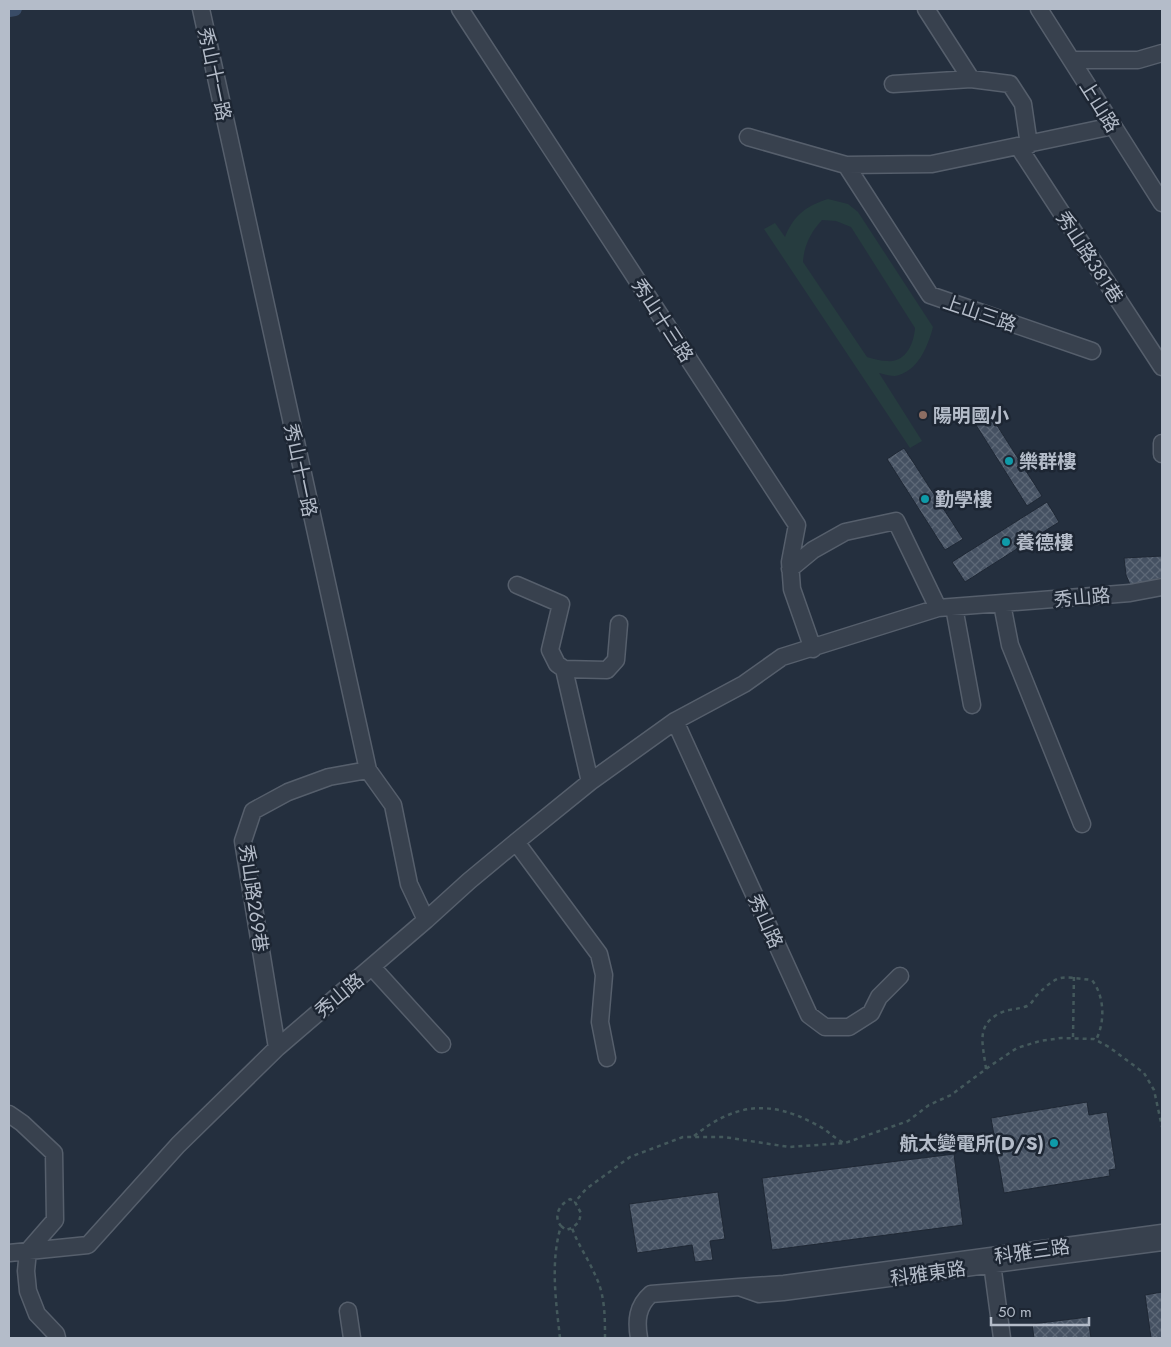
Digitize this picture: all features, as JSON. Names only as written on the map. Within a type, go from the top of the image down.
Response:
[{"type":"street","name":"秀山十一路","points":[[201,9],[368,770],[393,805],[409,884],[426,920]]},
{"type":"street","name":"秀山十三路","points":[[460,9],[797,525],[790,569],[792,589],[813,649]]},
{"type":"street","points":[[926,9],[971,79]]},
{"type":"street","name":"上山路","points":[[1039,9],[1162,202]]},
{"type":"street","points":[[1072,60],[1138,60],[1162,53]]},
{"type":"street","points":[[893,84],[971,79],[1010,84],[1023,104],[1023,145]]},
{"type":"street","points":[[748,136],[846,165],[932,164],[1113,126]]},
{"type":"street","name":"秀山路381巷","points":[[1023,145],[1162,367]]},
{"type":"street","name":"上山三路","points":[[846,165],[930,295],[1092,351]]},
{"type":"street","points":[[1162,443],[1162,454]]},
{"type":"street","points":[[790,569],[814,550],[845,532],[896,521],[938,608]]},
{"type":"street","points":[[517,585],[561,604],[550,650],[557,664],[564,669],[607,670],[616,660],[618,624]]},
{"type":"street","name":"秀山路","points":[[9,1252],[88,1244],[178,1145],[277,1048],[469,881],[590,782],[675,721],[744,684],[782,658],[938,608],[1130,593],[1162,587]]},
{"type":"street","points":[[1002,604],[1010,645],[1082,824]]},
{"type":"street","points":[[954,607],[972,705]]},
{"type":"street","points":[[564,669],[590,782]]},
{"type":"street","name":"秀山路","points":[[675,721],[809,1016],[825,1027],[849,1027],[871,1013],[879,997],[900,976]]},
{"type":"street","name":"秀山路269巷","points":[[277,1048],[243,841],[253,811],[288,792],[329,778],[368,770]]},
{"type":"street","points":[[516,842],[599,954],[604,975],[600,1022],[607,1058]]},
{"type":"street","points":[[372,966],[442,1044]]},
{"type":"street","points":[[9,1114],[22,1123],[54,1153],[55,1220],[28,1250],[26,1272],[28,1291],[37,1314],[56,1334],[57,1338]]},
{"type":"street","name":"科雅三路","points":[[739,1287],[784,1284],[992,1260],[1162,1233]]},
{"type":"street","name":"科雅東路","points":[[739,1287],[759,1294],[783,1292],[992,1260],[1162,1242]]},
{"type":"street","points":[[992,1260],[1002,1338]]},
{"type":"street","points":[[639,1338],[637,1323],[640,1309],[650,1294],[739,1287]]},
{"type":"street","points":[[348,1311],[352,1338]]},
{"type":"path","points":[[1073,1037],[1074,973]]},
{"type":"path","points":[[986,1069],[982,1033],[988,1022],[994,1016],[1006,1011],[1026,1007],[1053,981],[1061,977],[1092,980],[1096,985],[1102,1009],[1099,1034],[1096,1040]]},
{"type":"path","points":[[574,1202],[586,1189],[630,1157],[683,1137],[724,1137],[789,1147],[845,1143],[908,1121],[929,1105],[951,1095],[1017,1048],[1040,1041],[1073,1037],[1096,1040],[1109,1047],[1144,1073],[1154,1090],[1162,1127]]},
{"type":"path","points":[[692,1137],[714,1121],[730,1113],[742,1109],[764,1107],[795,1114],[845,1143]]},
{"type":"path","points":[[570,1199],[581,1212],[579,1222],[566,1230],[562,1226],[558,1222],[558,1209],[570,1199]]},
{"type":"path","points":[[560,1338],[555,1274],[558,1239],[562,1226]]},
{"type":"path","points":[[572,1228],[600,1287],[605,1319],[605,1338]]},
{"type":"green space","points":[[828,199],[848,204],[858,212],[933,327],[925,350],[916,364],[903,374],[895,376],[879,373],[922,441],[910,448],[764,229],[775,223],[785,237],[792,223],[802,212]],"holes":[[[822,220],[836,221],[851,227],[915,328],[911,346],[899,359],[885,361],[867,357],[803,262],[811,234]]]},
{"type":"building","name":"樂群樓","points":[[991,416],[1042,496],[1027,506],[976,425]]},
{"type":"building","name":"勤學樓","points":[[904,448],[963,539],[945,550],[887,459]]},
{"type":"building","name":"養德樓","points":[[1047,502],[1059,522],[965,582],[952,562]]},
{"type":"building","points":[[1162,556],[1162,578],[1131,587],[1126,575],[1124,558]]},
{"type":"building","name":"航太變電所(D/S)","points":[[1087,1102],[1089,1115],[1107,1112],[1116,1169],[1109,1170],[1110,1176],[1004,1193],[991,1118]]},
{"type":"building","points":[[954,1154],[963,1225],[772,1250],[762,1178]]},
{"type":"building","points":[[718,1192],[725,1239],[710,1241],[713,1260],[695,1262],[692,1245],[637,1253],[629,1204]]},
{"type":"building","points":[[1162,1292],[1162,1338],[1151,1338],[1145,1295]]},
{"type":"building","points":[[1088,1317],[1091,1338],[1034,1338],[1032,1324]]},
{"type":"waterway","points":[[9,10],[15,9]]},
{"type":"place","name":"陽明國小","points":[[923,415]]},
{"type":"place","name":"樂群樓","points":[[1009,461]]},
{"type":"place","name":"勤學樓","points":[[925,499]]},
{"type":"place","name":"養德樓","points":[[1006,542]]},
{"type":"place","name":"航太變電所(D/S)","points":[[1054,1143]]}]
